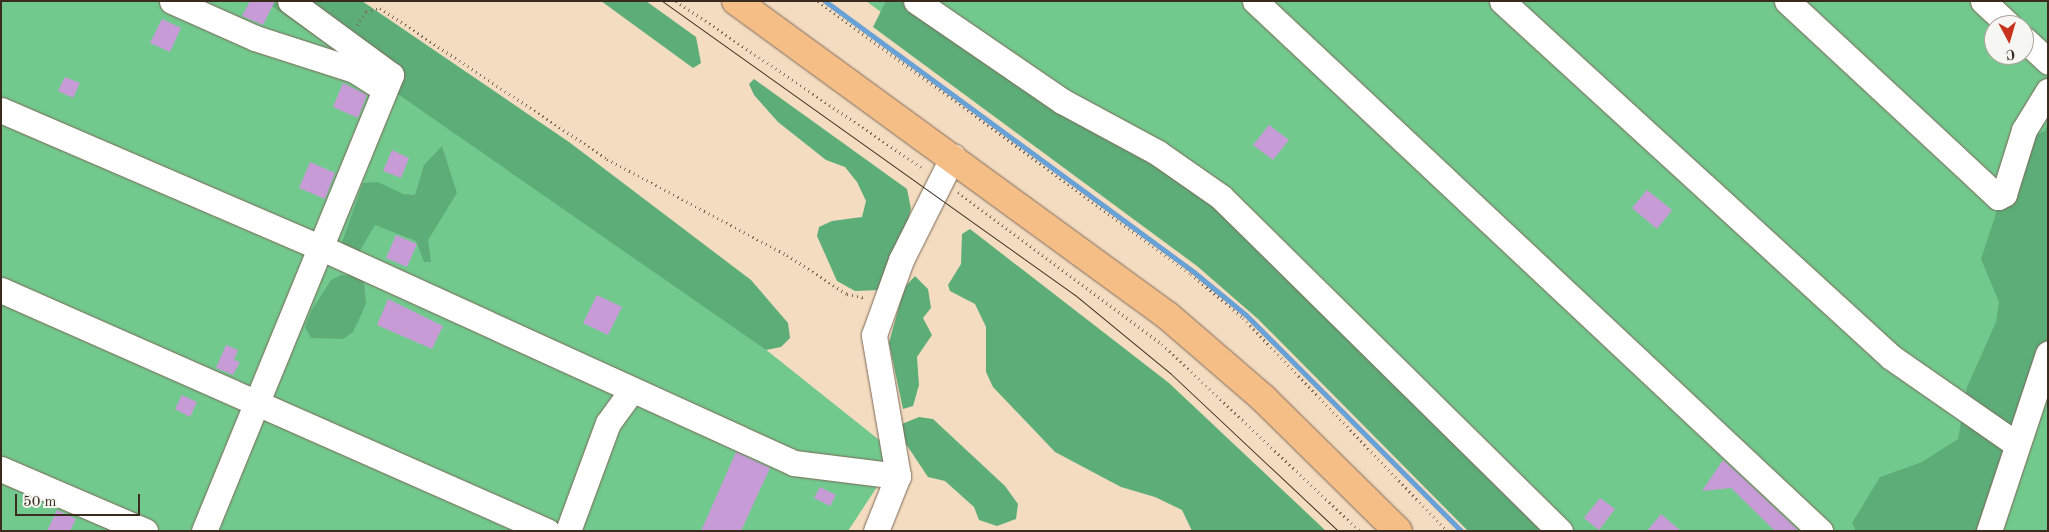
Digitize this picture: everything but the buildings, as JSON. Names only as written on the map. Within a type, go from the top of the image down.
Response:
[{"type":"main road","points":[[736,1],[947,168],[1168,316],[1264,399],[1398,531]]},
{"type":"lane","points":[[172,1],[273,45],[354,70],[385,89]]},
{"type":"lane","points":[[204,531],[259,402],[391,74],[348,41],[290,1]]},
{"type":"lane","points":[[916,1],[1062,101],[1158,153],[1222,198],[1560,531]]},
{"type":"lane","points":[[1255,1],[1820,531]]},
{"type":"lane","points":[[1502,1],[1891,357],[2016,444]]},
{"type":"lane","points":[[1787,1],[1994,196],[2004,194],[2024,130],[2048,91]]},
{"type":"lane","points":[[1983,1],[1998,15]]},
{"type":"lane","points":[[2034,48],[2048,61]]},
{"type":"lane","points":[[1,110],[322,248],[794,463],[898,476]]},
{"type":"lane","points":[[876,531],[898,476],[874,335],[889,295],[947,168]]},
{"type":"lane","points":[[1,290],[259,402],[547,531]]},
{"type":"lane","points":[[1989,531],[2016,444],[2048,354]]},
{"type":"lane","points":[[568,531],[608,423],[632,390]]},
{"type":"lane","points":[[1,469],[145,531]]},
{"type":"path","points":[[676,1],[947,168],[1162,344],[1360,531]]},
{"type":"path","points":[[818,1],[1213,293],[1243,318],[1447,531]]},
{"type":"path","points":[[348,41],[366,11],[380,8],[607,159],[787,255],[827,283],[861,298],[889,295]]},
{"type":"green space","points":[[1,1],[264,1],[740,329],[898,455],[848,531],[1,531]]},
{"type":"green space","points":[[264,1],[362,1],[569,142],[751,280],[788,323],[790,338],[781,347],[766,350]]},
{"type":"green space","points":[[601,1],[646,1],[696,37],[701,63],[693,68]]},
{"type":"green space","points":[[866,1],[2048,1],[2048,531],[1489,531],[1208,253]]},
{"type":"green space","points":[[886,1],[907,1],[1221,204],[1551,531],[1468,531],[1258,319],[1197,266],[873,27]]},
{"type":"green space","points":[[754,79],[907,189],[911,209],[905,231],[880,290],[855,291],[837,281],[817,236],[819,227],[832,221],[862,217],[866,201],[857,182],[845,167],[826,160],[778,122],[754,95],[749,84]]},
{"type":"green space","points":[[2048,119],[2048,373],[1979,531],[1856,531],[1852,523],[1880,477],[1922,462],[1958,439],[1967,387],[1996,322],[1999,302],[1981,259],[2013,161],[2025,139],[2045,131]]},
{"type":"green space","points":[[442,146],[457,193],[428,240],[431,262],[424,262],[416,241],[375,225],[358,254],[341,245],[363,183],[378,182],[403,194],[415,195],[424,165]]},
{"type":"green space","points":[[970,229],[1169,383],[1326,531],[1192,531],[1182,510],[1155,497],[1121,487],[1055,452],[993,387],[986,372],[986,327],[975,304],[950,291],[948,285],[961,264],[962,234]]},
{"type":"green space","points":[[341,275],[357,276],[364,282],[366,304],[353,332],[343,339],[311,338],[305,327],[311,311],[331,280]]},
{"type":"green space","points":[[915,276],[928,289],[931,308],[923,318],[932,335],[917,357],[919,385],[913,406],[903,409],[889,343],[904,288]]},
{"type":"green space","points":[[919,417],[933,419],[1005,486],[1018,504],[1016,519],[997,526],[979,520],[974,507],[945,481],[928,477],[898,432],[902,424]]},
{"type":"waterway","points":[[825,1],[1195,273],[1246,315],[1461,531]]},
{"type":"tram line","points":[[662,1],[1075,295],[1170,373],[1338,531]]}]
